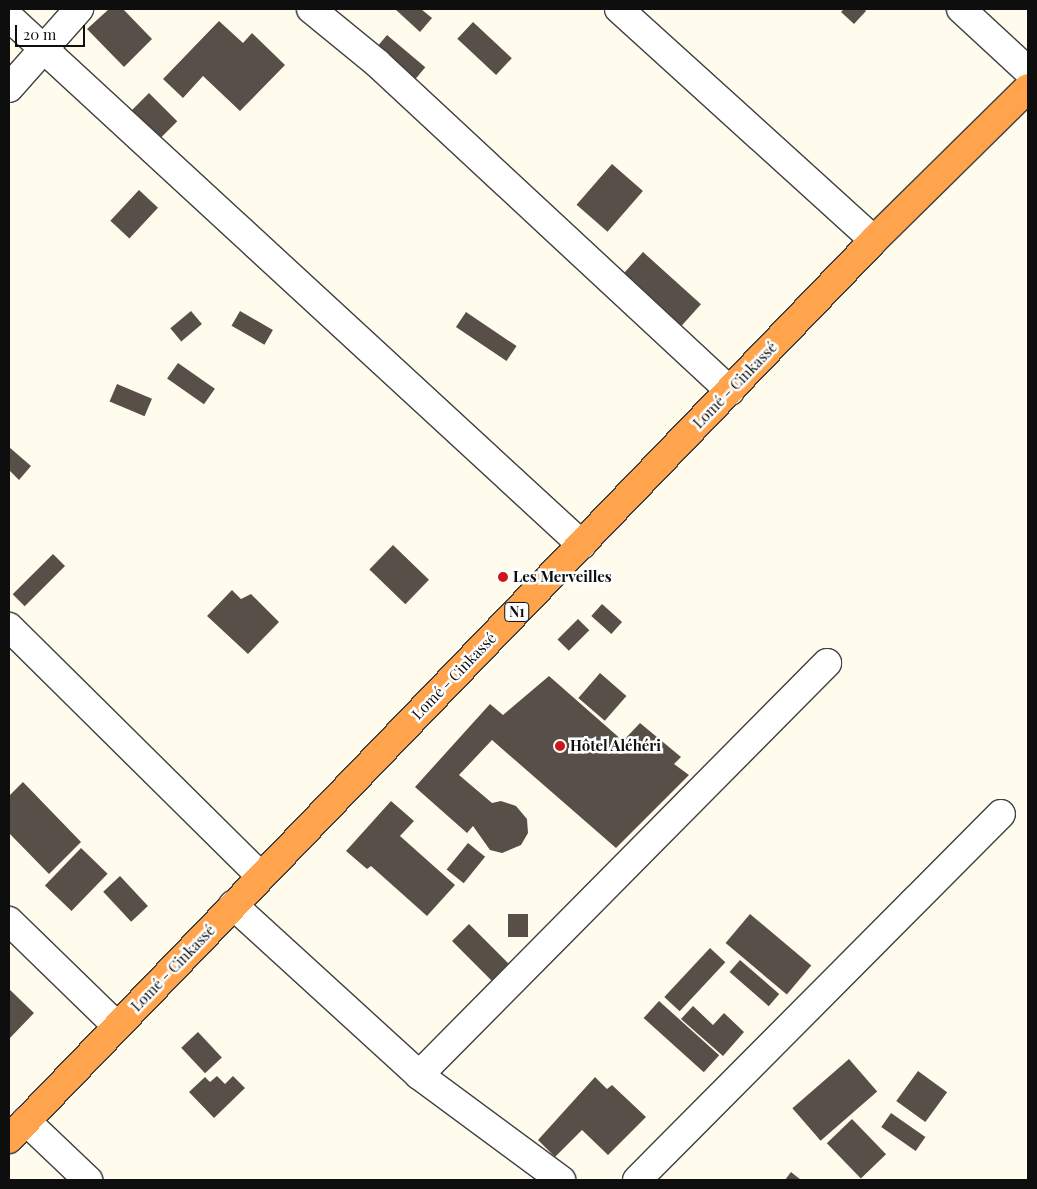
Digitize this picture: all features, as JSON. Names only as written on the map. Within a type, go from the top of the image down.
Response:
[{"type":"highway","name":"Lomé - Cinkassé","points":[[17,1130],[874,240],[1028,88]]},
{"type":"street","points":[[9,88],[42,46],[79,9]]},
{"type":"street","points":[[311,9],[377,63],[730,391]]},
{"type":"street","points":[[619,9],[874,240]]},
{"type":"street","points":[[961,9],[1028,71]]},
{"type":"street","points":[[9,17],[582,545]]},
{"type":"street","points":[[9,627],[261,876]]},
{"type":"street","points":[[419,1075],[827,663]]},
{"type":"street","points":[[637,1180],[1001,814]]},
{"type":"street","points":[[233,905],[419,1075],[561,1180]]},
{"type":"street","points":[[9,921],[117,1026]]},
{"type":"street","points":[[17,1130],[88,1180]]},
{"type":"building","points":[[109,9],[123,9],[152,39],[124,67],[87,29]]},
{"type":"building","points":[[395,9],[421,9],[432,18],[420,32]]},
{"type":"building","points":[[844,9],[864,9],[866,11],[854,24],[841,12]]},
{"type":"building","points":[[219,21],[243,43],[252,33],[285,65],[240,111],[203,76],[183,98],[163,79]]},
{"type":"building","points":[[473,22],[512,58],[496,75],[457,39]]},
{"type":"building","points":[[387,35],[425,67],[415,79],[377,47]]},
{"type":"building","points":[[149,93],[177,121],[160,139],[131,111]]},
{"type":"building","points":[[612,164],[643,191],[608,232],[577,205]]},
{"type":"building","points":[[139,190],[158,208],[129,238],[110,221]]},
{"type":"building","points":[[643,252],[701,304],[679,329],[621,277]]},
{"type":"building","points":[[191,311],[202,324],[181,341],[170,328]]},
{"type":"building","points":[[240,311],[273,330],[264,345],[232,326]]},
{"type":"building","points":[[466,312],[517,346],[507,361],[456,327]]},
{"type":"building","points":[[178,363],[215,389],[204,404],[167,379]]},
{"type":"building","points":[[117,384],[152,399],[145,416],[110,401]]},
{"type":"building","points":[[9,447],[31,466],[19,480],[9,470]]},
{"type":"building","points":[[393,545],[429,580],[405,604],[369,569]]},
{"type":"building","points":[[53,554],[65,566],[25,606],[13,594]]},
{"type":"building","points":[[232,590],[241,599],[251,594],[279,622],[248,654],[207,616]]},
{"type":"building","points":[[602,604],[622,622],[611,634],[591,616]]},
{"type":"building","points":[[578,619],[589,630],[569,651],[557,640]]},
{"type":"building","points":[[600,673],[626,696],[605,721],[578,698]]},
{"type":"building","points":[[549,676],[623,741],[640,723],[681,757],[674,764],[689,775],[616,848],[492,740],[459,775],[492,803],[501,801],[516,806],[527,819],[528,833],[521,845],[502,853],[490,850],[473,826],[467,833],[415,787],[490,704],[503,715]]},
{"type":"building","points":[[23,782],[81,842],[49,874],[9,833],[9,796]]},
{"type":"building","points":[[391,801],[414,821],[400,836],[455,885],[427,916],[371,866],[367,869],[346,851]]},
{"type":"building","points":[[468,843],[485,857],[464,883],[447,869]]},
{"type":"building","points":[[81,848],[108,874],[71,911],[45,885]]},
{"type":"building","points":[[120,876],[148,906],[131,922],[103,892]]},
{"type":"building","points":[[508,914],[528,914],[528,937],[508,937]]},
{"type":"building","points":[[750,914],[811,965],[787,995],[726,943]]},
{"type":"building","points":[[469,924],[514,969],[497,986],[452,941]]},
{"type":"building","points":[[710,948],[725,962],[680,1011],[664,997]]},
{"type":"building","points":[[740,960],[779,994],[769,1006],[730,972]]},
{"type":"building","points":[[9,989],[34,1013],[9,1039]]},
{"type":"building","points":[[659,1001],[719,1055],[704,1072],[644,1018]]},
{"type":"building","points":[[693,1006],[713,1025],[724,1013],[744,1032],[723,1056],[681,1019]]},
{"type":"building","points":[[198,1032],[222,1058],[205,1073],[181,1048]]},
{"type":"building","points":[[849,1059],[877,1091],[821,1141],[792,1108]]},
{"type":"building","points":[[918,1071],[947,1092],[925,1122],[896,1101]]},
{"type":"building","points":[[217,1076],[225,1084],[233,1076],[245,1088],[214,1118],[189,1092],[205,1077],[210,1082]]},
{"type":"building","points":[[595,1077],[607,1089],[612,1085],[646,1117],[608,1155],[582,1130],[555,1157],[538,1140]]},
{"type":"building","points":[[891,1113],[925,1137],[916,1151],[881,1127]]},
{"type":"building","points":[[852,1119],[886,1154],[861,1179],[827,1143]]},
{"type":"building","points":[[791,1172],[801,1180],[785,1180]]},
{"type":"place","name":"Les Merveilles","points":[[503,577]]},
{"type":"place","name":"Hôtel Aléhéri","points":[[560,746]]}]
